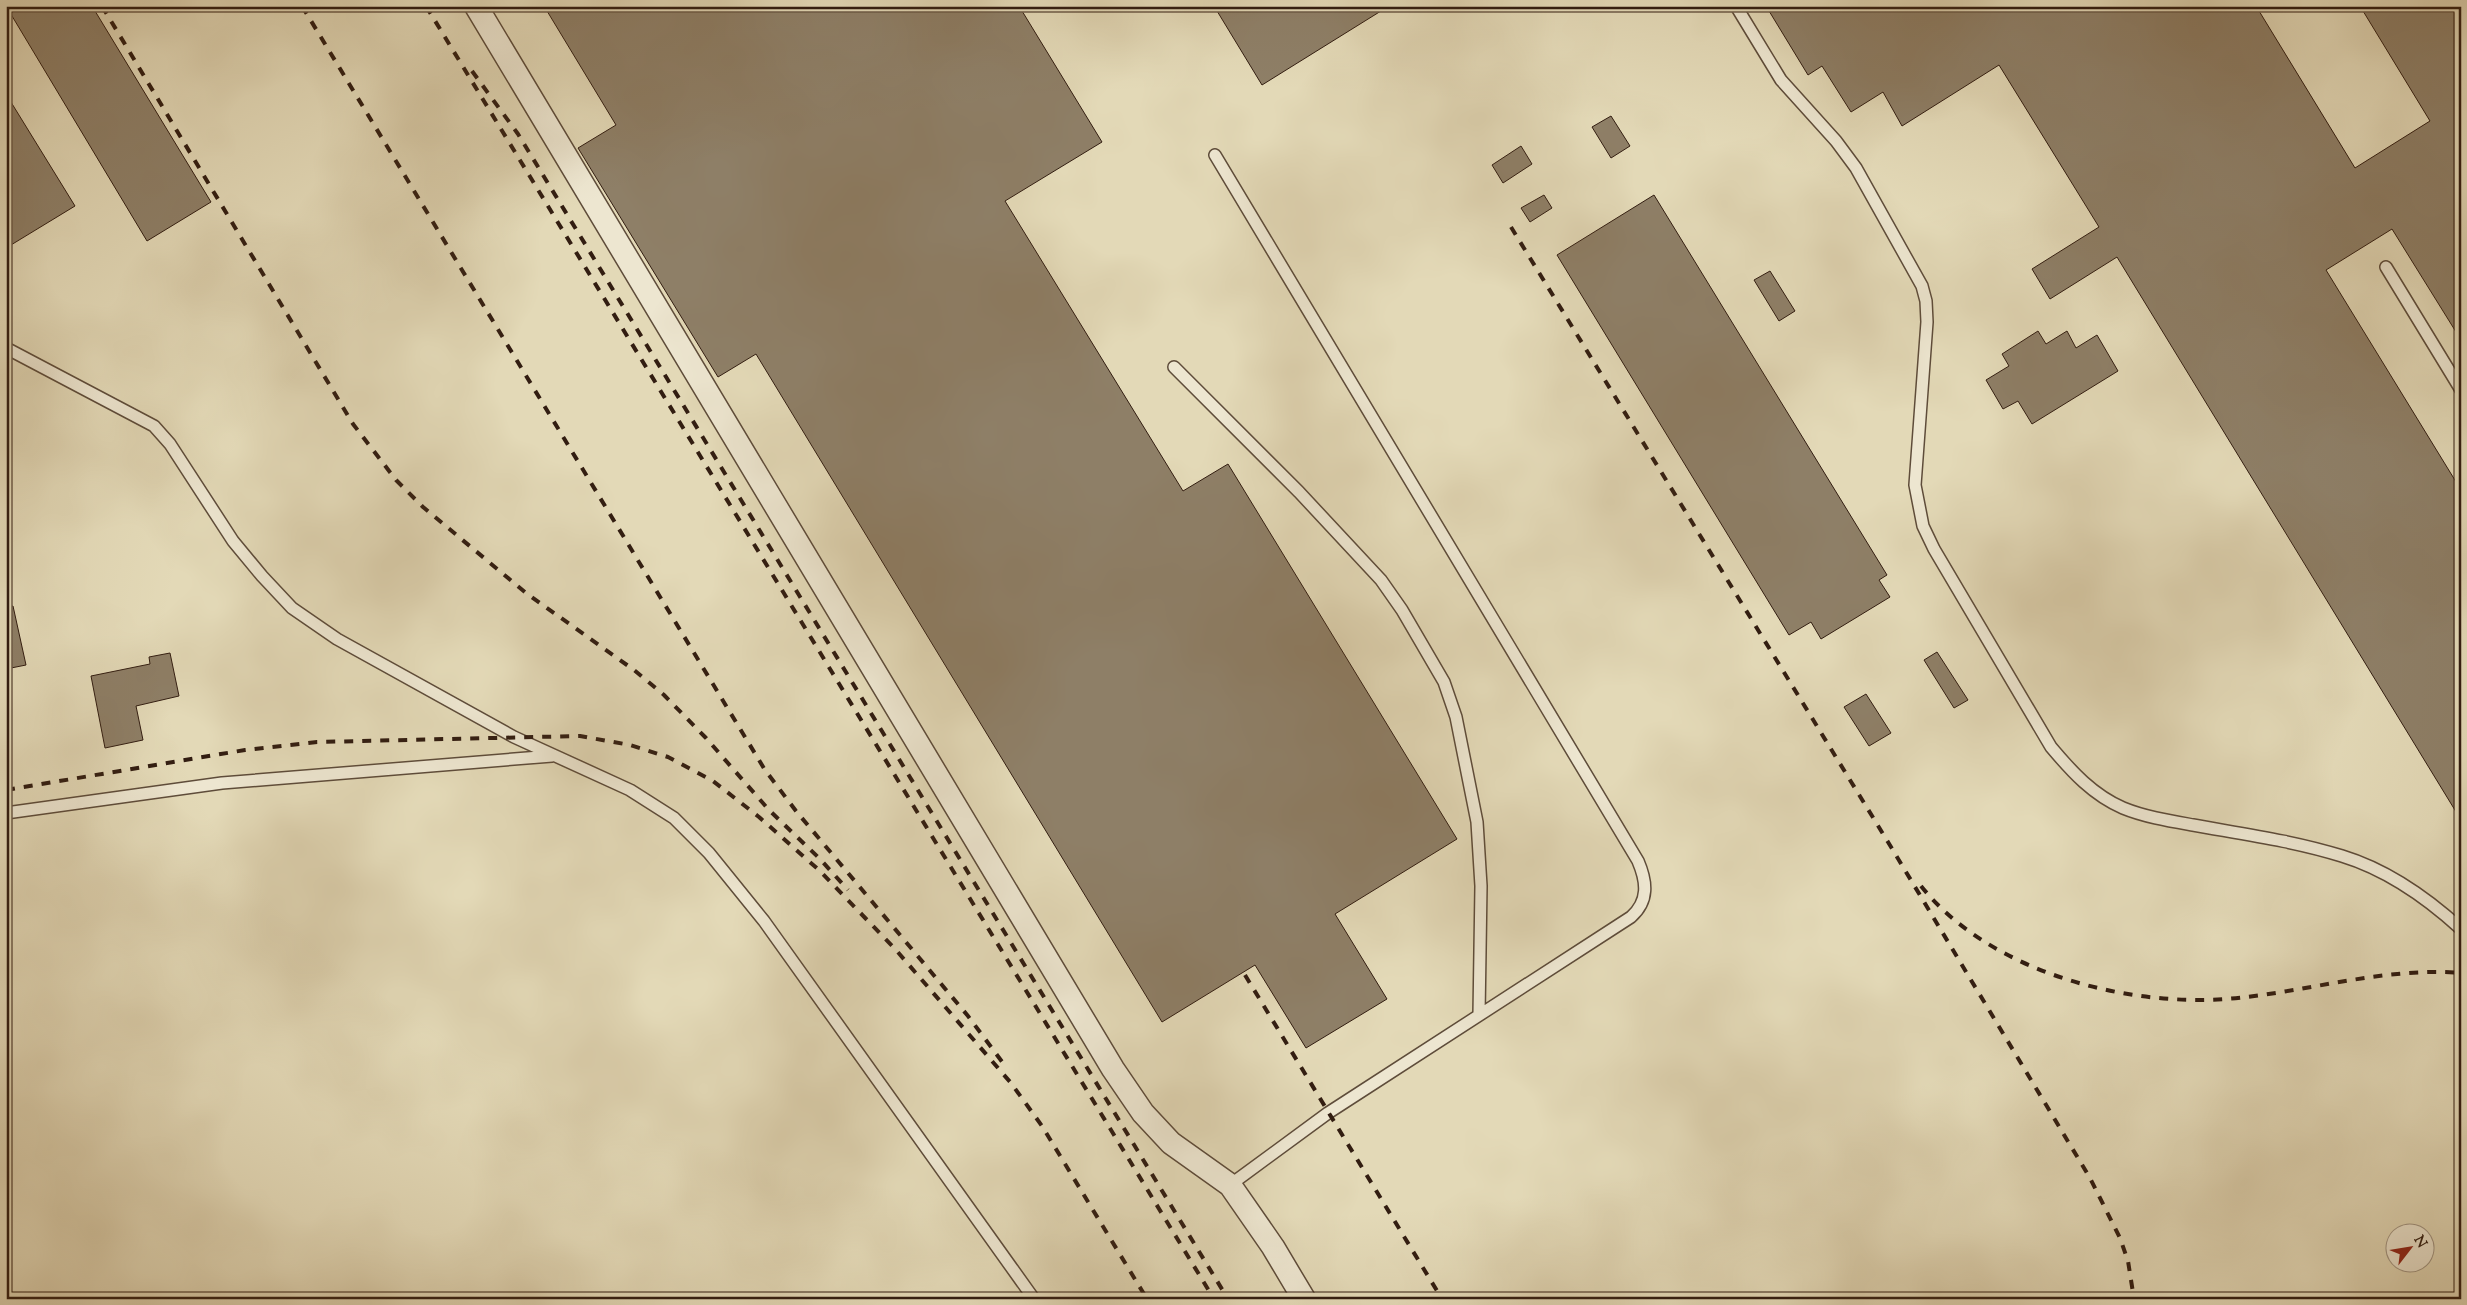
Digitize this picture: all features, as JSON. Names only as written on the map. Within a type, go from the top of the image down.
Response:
[{"type":"street","points":[[476,6],[1113,1069],[1143,1113],[1171,1143],[1230,1186],[1273,1247],[1304,1299]]},
{"type":"lane","points":[[1736,6],[1781,80],[1836,141],[1856,168],[1922,286],[1926,301],[1927,322],[1915,485],[1923,526],[1934,549],[2052,747],[2074,776],[2098,794],[2123,808],[2164,820],[2308,847],[2343,856],[2376,870],[2412,889],[2438,908],[2461,929]]},
{"type":"lane","points":[[1215,155],[1628,844],[1644,874],[1646,888],[1640,909],[1631,918],[1328,1113],[1230,1186]]},
{"type":"lane","points":[[2386,267],[2461,390]]},
{"type":"lane","points":[[6,348],[154,426],[170,444],[233,541],[292,608],[337,639],[514,737],[630,790],[674,818],[709,853],[764,921],[1034,1299]]},
{"type":"lane","points":[[1174,367],[1299,492],[1381,580],[1444,682],[1456,717],[1477,822],[1481,886],[1479,1015]]},
{"type":"lane","points":[[6,814],[222,784],[554,756]]},
{"type":"building","points":[[6,6],[92,6],[211,202],[147,241]]},
{"type":"building","points":[[544,6],[1019,6],[1102,142],[1005,201],[1183,491],[1228,464],[1457,839],[1335,914],[1387,999],[1306,1048],[1255,965],[1162,1022],[756,354],[718,377],[578,148],[616,125]]},
{"type":"building","points":[[1214,6],[1389,6],[1262,85]]},
{"type":"building","points":[[1766,6],[2256,6],[2355,168],[2430,121],[2360,6],[2461,6],[2461,340],[2392,229],[2326,270],[2461,490],[2461,820],[2117,257],[2050,299],[2032,269],[2099,227],[1999,65],[1902,126],[1883,92],[1851,112],[1822,66],[1808,75]]},
{"type":"building","points":[[6,94],[75,206],[6,248]]},
{"type":"building","points":[[1611,116],[1630,146],[1611,158],[1592,127]]},
{"type":"building","points":[[1521,146],[1532,164],[1503,183],[1492,165]]},
{"type":"building","points":[[1544,195],[1552,208],[1530,222],[1521,208]]},
{"type":"building","points":[[1654,195],[1887,575],[1879,580],[1890,597],[1821,639],[1811,622],[1789,635],[1557,255]]},
{"type":"building","points":[[1770,271],[1795,311],[1779,321],[1754,280]]},
{"type":"building","points":[[2038,331],[2046,344],[2067,331],[2076,348],[2097,335],[2118,371],[2032,424],[2018,401],[2003,409],[1986,380],[2009,366],[2002,354]]},
{"type":"building","points":[[13,606],[26,665],[6,669],[6,607]]},
{"type":"building","points":[[1937,652],[1968,700],[1954,708],[1924,660]]},
{"type":"building","points":[[170,653],[179,696],[136,706],[143,740],[105,748],[91,676],[150,664],[149,657]]},
{"type":"building","points":[[1866,694],[1891,733],[1869,746],[1844,707]]},
{"type":"railway","points":[[102,6],[353,424],[396,480],[423,507],[526,593],[634,670],[664,695],[706,738],[769,810],[820,859],[848,890]]},
{"type":"railway","points":[[302,6],[765,770],[796,811],[968,1016],[1003,1063]]},
{"type":"railway","points":[[426,6],[1214,1299]]},
{"type":"railway","points":[[472,71],[518,134],[1228,1299]]},
{"type":"railway","points":[[1511,227],[1888,842],[2090,1178],[2120,1238],[2128,1261],[2134,1299]]},
{"type":"railway","points":[[6,790],[245,750],[317,742],[580,736],[630,745],[668,757],[713,781],[759,817],[820,871],[896,950],[1011,1083],[1042,1126],[1147,1299]]},
{"type":"railway","points":[[1921,886],[1951,917],[1986,943],[2026,964],[2069,980],[2114,991],[2159,998],[2204,1000],[2246,997],[2407,973],[2461,973]]},
{"type":"railway","points":[[1245,975],[1442,1299]]}]
